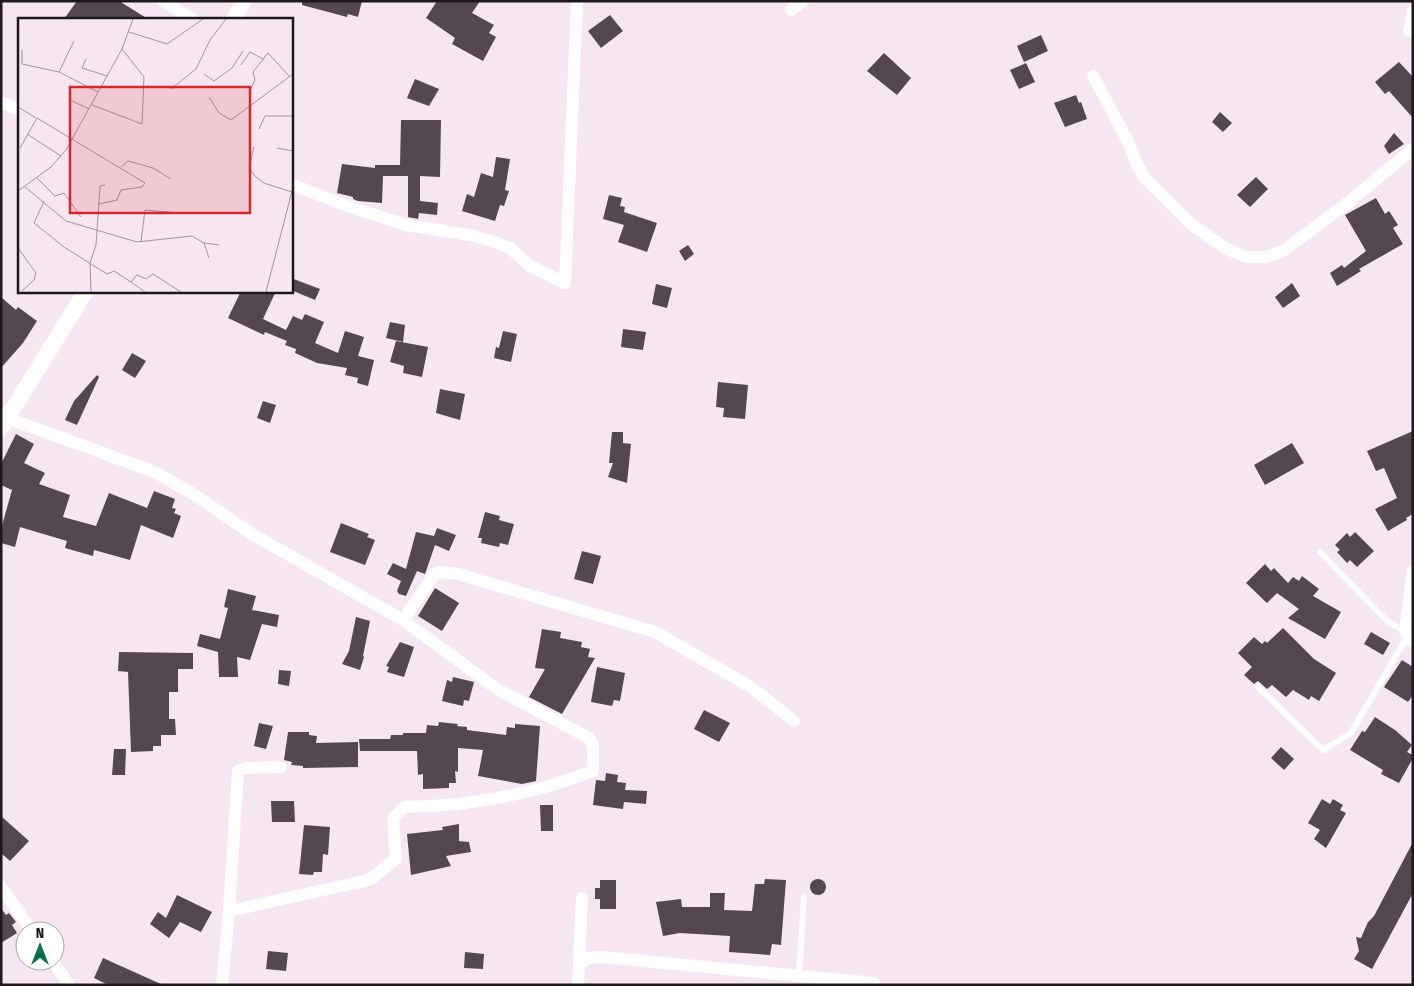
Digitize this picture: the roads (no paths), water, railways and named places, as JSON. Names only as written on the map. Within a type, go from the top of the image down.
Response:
[{"type":"street","points":[[162,1],[190,18]]},
{"type":"street","points":[[235,18],[244,1]]},
{"type":"street","points":[[292,184],[347,206],[406,225],[471,235],[495,242],[510,248],[530,266],[565,283],[576,1]]},
{"type":"street","points":[[791,10],[803,1]]},
{"type":"street","points":[[1409,31],[1413,11]]},
{"type":"street","points":[[1092,76],[1129,143],[1135,161],[1144,177],[1191,224],[1225,248],[1246,257],[1266,257],[1283,251],[1413,149]]},
{"type":"street","points":[[1,102],[18,110]]},
{"type":"street","points":[[85,292],[3,420],[155,472],[195,495],[252,534],[403,620],[497,689],[589,738],[592,745],[594,771],[568,781],[495,798],[436,806],[404,807],[394,819],[396,859],[369,880],[229,911]]},
{"type":"street","points":[[1409,636],[1413,571]]},
{"type":"street","points":[[403,620],[434,575],[440,572],[458,574],[655,632],[751,687],[794,720]]},
{"type":"street","points":[[222,985],[238,771],[251,767],[281,767]]},
{"type":"street","points":[[1,887],[25,921]]},
{"type":"street","points":[[578,985],[582,898]]},
{"type":"street","points":[[579,965],[588,958],[601,957],[874,983]]},
{"type":"street","points":[[60,971],[69,985]]},
{"type":"lane","points":[[1258,687],[1324,750],[1351,733],[1409,636],[1388,622],[1320,552]]},
{"type":"lane","points":[[799,976],[804,897]]}]
